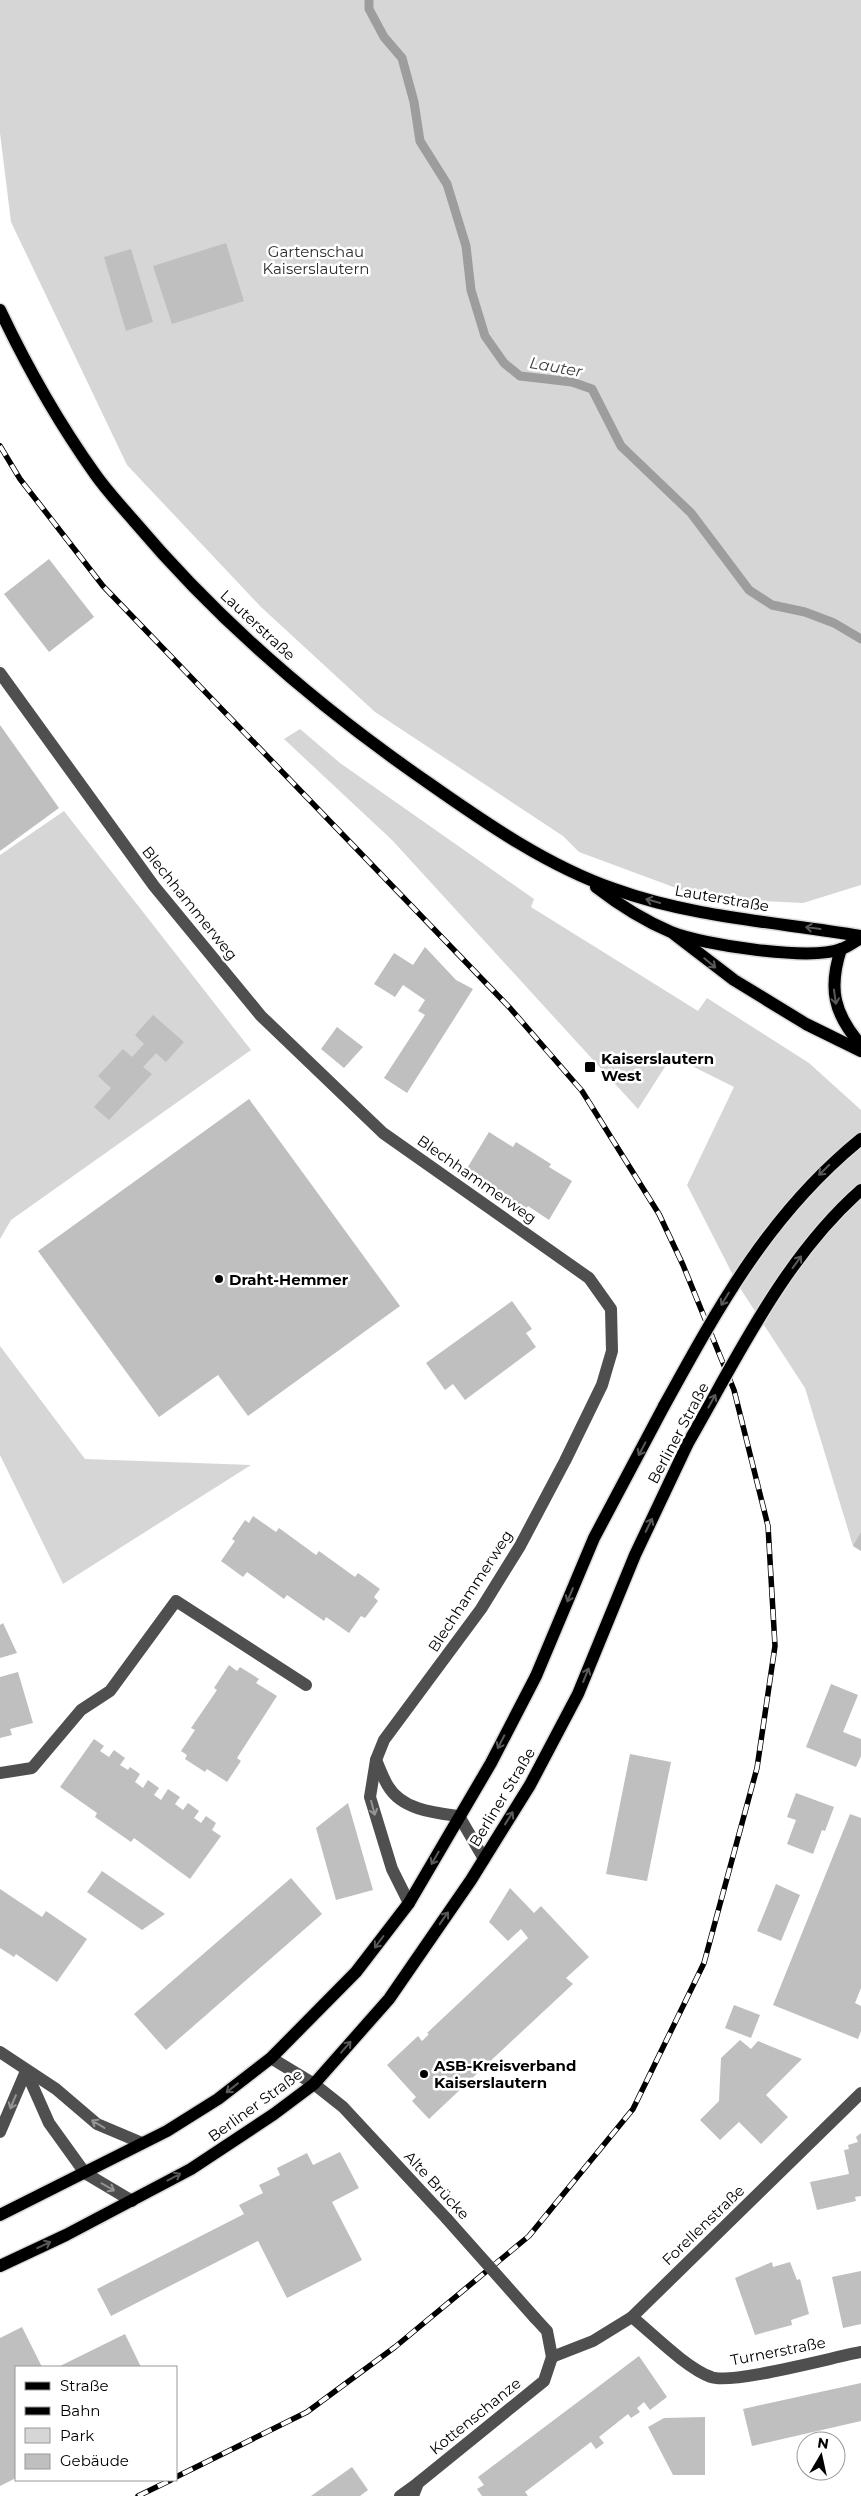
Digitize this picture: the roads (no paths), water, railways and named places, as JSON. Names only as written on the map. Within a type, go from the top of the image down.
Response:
[{"type":"main road","name":"Lauterstraße","points":[[0,310],[50,406],[97,478],[166,558],[207,600],[292,680],[370,742],[467,810],[582,876],[606,895],[672,932],[730,946],[807,952],[841,949],[861,937]]},
{"type":"main road","name":"Lauterstraße","points":[[582,876],[623,892],[691,911],[861,937]]},
{"type":"main road","points":[[672,932],[734,980],[806,1024],[861,1051]]},
{"type":"main road","points":[[841,949],[834,986],[838,1011],[845,1026],[861,1045]]},
{"type":"main road","name":"Berliner Straße","points":[[0,2216],[167,2131],[218,2099],[271,2058],[356,1972],[409,1903],[491,1763],[536,1676],[594,1538],[716,1313],[762,1241],[813,1182],[861,1139]]},
{"type":"main road","name":"Berliner Straße","points":[[0,2266],[132,2201],[214,2155],[274,2114],[314,2084],[389,1999],[484,1859],[530,1785],[578,1694],[635,1555],[688,1443],[741,1349],[787,1277],[817,1236],[861,1190]]},
{"type":"street","name":"Blechhammerweg","points":[[0,673],[154,886],[261,1016],[384,1133],[589,1278],[611,1309],[612,1351],[602,1385],[566,1461],[520,1546],[481,1610],[384,1740],[376,1760],[370,1797],[392,1869],[409,1903]]},
{"type":"street","points":[[0,1773],[32,1768],[81,1710],[110,1691],[176,1601],[306,1685]]},
{"type":"street","points":[[376,1760],[389,1788],[410,1805],[428,1812],[459,1816],[484,1859]]},
{"type":"street","points":[[0,2052],[26,2071],[56,2089],[97,2124],[142,2143]]},
{"type":"street","name":"Alte Brücke","points":[[271,2058],[314,2084],[353,2117],[547,2331],[552,2357]]},
{"type":"street","points":[[0,2132],[26,2071]]},
{"type":"street","points":[[26,2071],[49,2123],[85,2174],[132,2201]]},
{"type":"street","name":"Forellenstraße","points":[[552,2357],[593,2341],[632,2317],[861,2093]]},
{"type":"street","name":"Turnerstraße","points":[[632,2317],[696,2370],[713,2378],[747,2376],[861,2352]]},
{"type":"street","name":"Kottenschanze","points":[[400,2496],[544,2381],[552,2357]]},
{"type":"street","points":[[413,2496],[418,2482]]},
{"type":"waterway","name":"Lauter","points":[[369,0],[369,9],[384,37],[402,58],[414,102],[420,141],[447,184],[466,246],[471,290],[485,336],[504,363],[520,376],[572,382],[592,389],[621,446],[691,513],[749,590],[772,605],[805,612],[834,623],[861,639]]},
{"type":"railway","points":[[0,446],[20,479],[103,586],[510,1008],[582,1091],[659,1214],[683,1265],[734,1390],[768,1526],[775,1646],[757,1768],[704,1963],[633,2109],[529,2236],[395,2347],[307,2412],[178,2476]]},
{"type":"railway","points":[[138,2496],[169,2481]]},
{"type":"place","name":"Kaiserslautern West","points":[[590,1067]]},
{"type":"place","name":"Draht-Hemmer","points":[[219,1279]]},
{"type":"place","name":"ASB-Kreisverband Kaiserslautern","points":[[424,2074]]},
{"type":"park label","name":"Gartenschau Kaiserslautern","points":[[316,260]]}]
